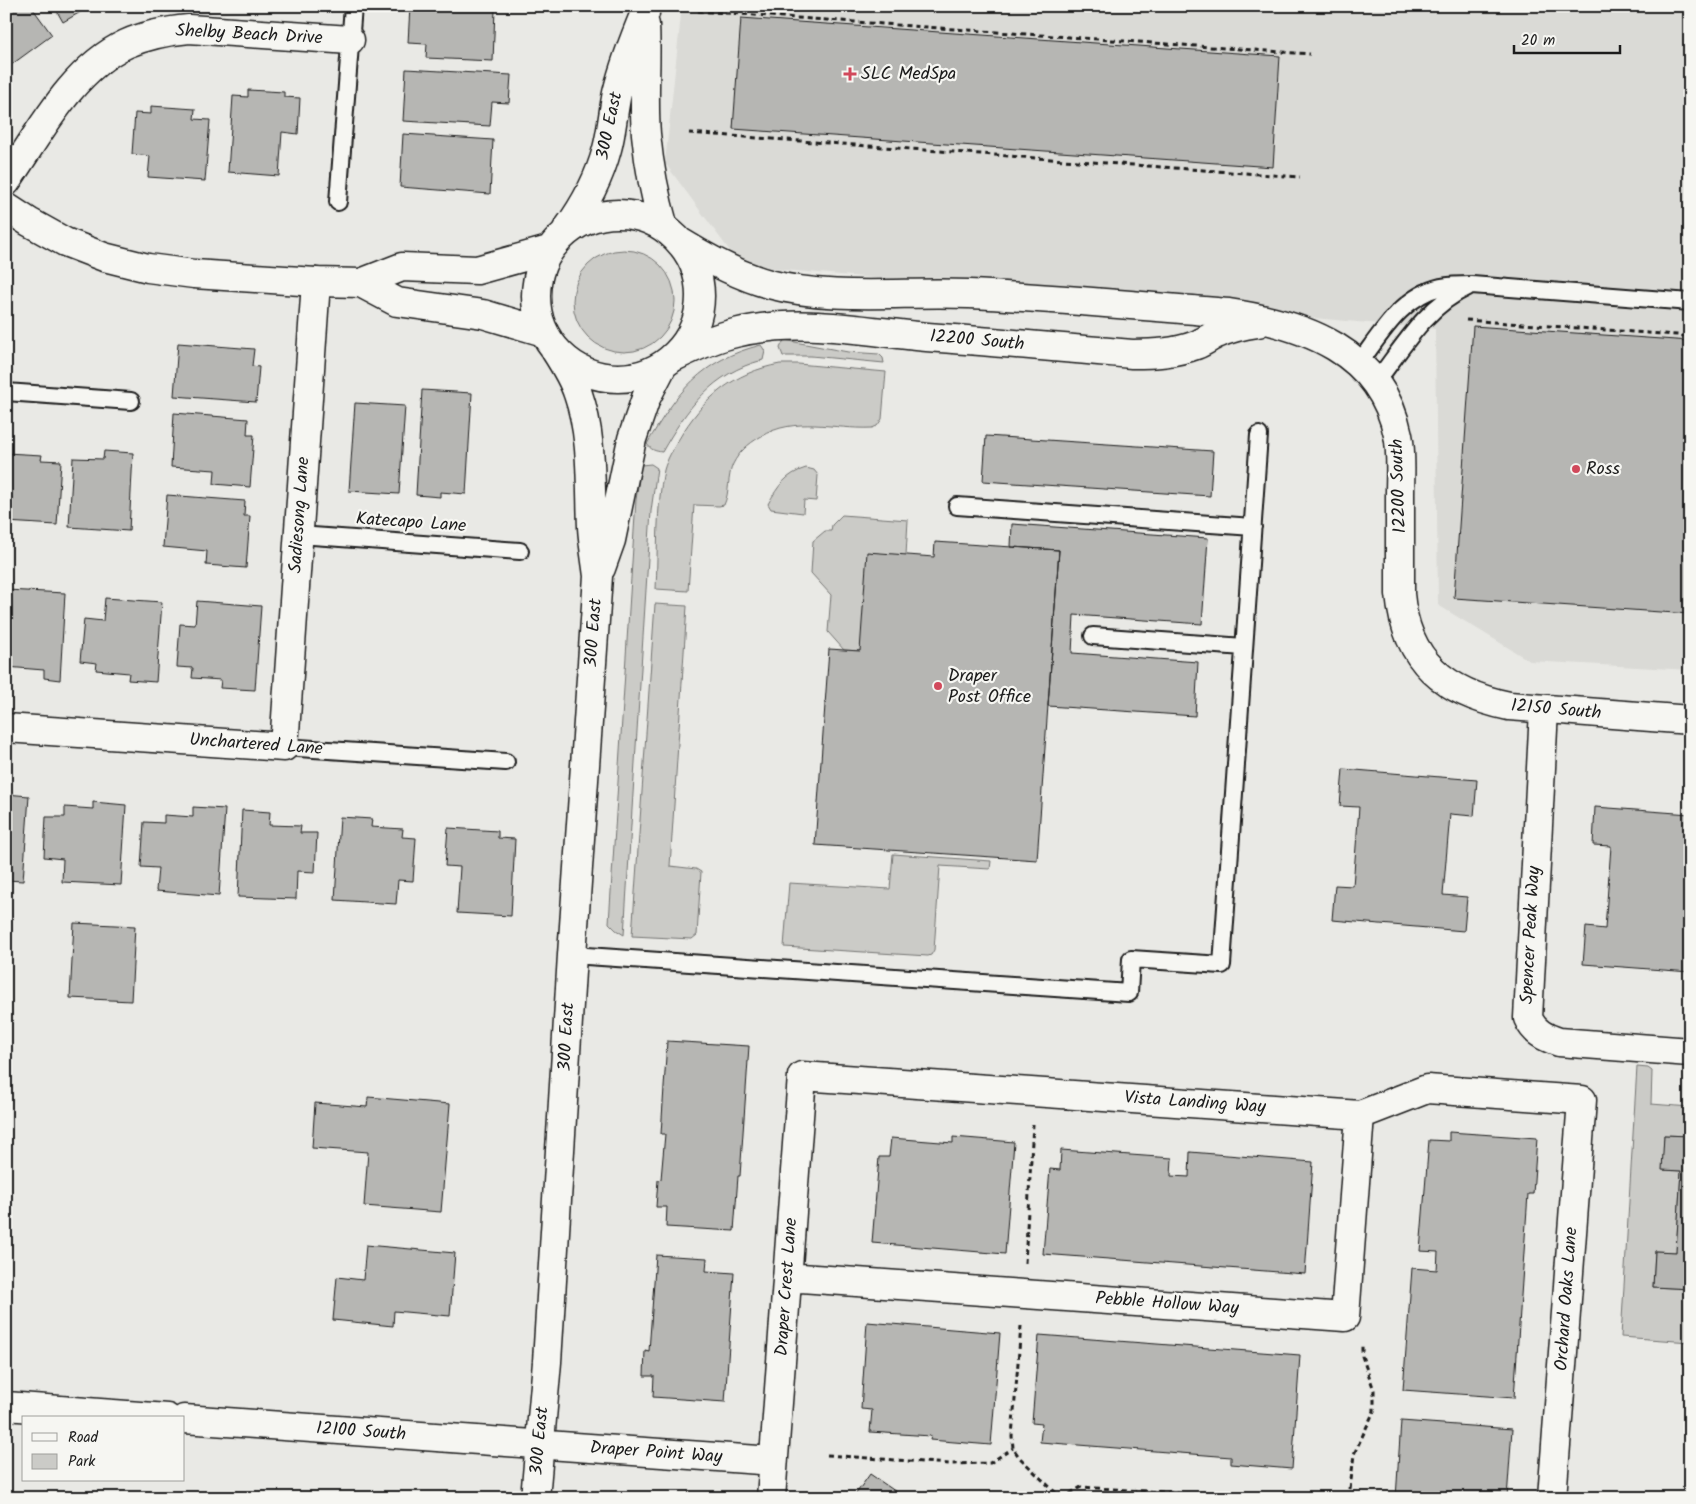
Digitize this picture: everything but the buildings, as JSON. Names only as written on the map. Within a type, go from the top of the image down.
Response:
[{"type":"street","name":"300 East","points":[[645,10],[646,132],[650,168],[656,198],[672,235]]},
{"type":"street","name":"300 East","points":[[557,242],[590,195],[599,174],[607,148],[617,93],[624,67],[645,10]]},
{"type":"street","name":"Shelby Beach Drive","points":[[6,182],[79,78],[100,60],[124,45],[166,31],[189,28],[350,40]]},
{"type":"street","points":[[6,207],[65,242],[104,257],[148,268],[194,274],[316,282],[360,283],[402,267],[477,270],[557,242]]},
{"type":"street","points":[[624,214],[645,218],[672,235],[692,260],[699,281],[700,302],[696,323],[686,342],[667,362],[645,374],[626,378],[606,378],[587,372],[570,363],[549,341],[537,312],[536,290],[540,269],[557,242],[582,222],[602,215],[624,214]]},
{"type":"street","name":"12200 South","points":[[672,235],[707,259],[735,272],[771,284],[804,291],[833,293],[914,292],[996,296],[1229,313],[1256,317],[1282,324],[1334,346],[1367,372],[1384,394],[1390,407],[1398,436],[1400,459],[1400,594],[1402,612],[1413,644],[1431,669]]},
{"type":"street","name":"Sadiesong Lane","points":[[284,747],[316,282]]},
{"type":"street","points":[[360,283],[397,302],[483,314],[549,341]]},
{"type":"street","name":"12200 South","points":[[667,362],[702,344],[734,333],[789,325],[840,327],[910,335],[1132,354],[1154,354],[1176,351],[1198,344],[1218,333],[1238,326],[1260,323],[1282,324]]},
{"type":"street","name":"300 East","points":[[535,1498],[547,1362],[598,576],[592,528],[589,450],[584,418],[578,394],[568,371],[549,341]]},
{"type":"street","name":"300 East","points":[[598,576],[618,511],[632,438],[646,398],[667,362]]},
{"type":"street","name":"12150 South","points":[[1431,669],[1461,691],[1488,702],[1544,710],[1690,720]]},
{"type":"street","name":"Spencer Peak Way","points":[[1544,710],[1528,1018],[1533,1029],[1545,1037],[1559,1042],[1690,1052]]},
{"type":"street","name":"Unchartered Lane","points":[[6,728],[284,747]]},
{"type":"street","name":"Vista Landing Way","points":[[802,1076],[1360,1115],[1427,1089],[1582,1100]]},
{"type":"street","name":"Draper Crest Lane","points":[[771,1498],[802,1076]]},
{"type":"street","name":"Orchard Oaks Lane","points":[[1552,1498],[1582,1100]]},
{"type":"street","name":"Pebble Hollow Way","points":[[787,1277],[1344,1317],[1360,1115]]},
{"type":"street","points":[[6,1406],[140,1416]]},
{"type":"street","name":"12100 South","points":[[185,1419],[539,1444]]},
{"type":"street","name":"Draper Point Way","points":[[539,1444],[773,1462]]},
{"type":"lane","points":[[338,202],[353,6]]},
{"type":"lane","points":[[1367,372],[1402,308],[1417,297],[1442,287],[1472,285],[1690,302]]},
{"type":"lane","points":[[1367,372],[1430,312],[1455,293],[1472,285]]},
{"type":"lane","points":[[6,392],[131,400]]},
{"type":"lane","points":[[572,955],[1129,993],[1131,959],[1222,965],[1259,435]]},
{"type":"lane","points":[[957,506],[1253,527]]},
{"type":"lane","name":"Katecapo Lane","points":[[299,535],[520,550]]},
{"type":"lane","points":[[1093,636],[1244,647]]},
{"type":"lane","name":"Unchartered Lane","points":[[284,747],[506,762]]},
{"type":"path","points":[[698,11],[1310,54]]},
{"type":"path","points":[[688,133],[1300,176]]},
{"type":"path","points":[[1460,319],[1690,336]]},
{"type":"path","points":[[1024,1271],[1033,1118]]},
{"type":"path","points":[[1021,1324],[1012,1436],[1013,1448],[1019,1457],[1062,1498],[1081,1486],[1253,1498]]},
{"type":"path","points":[[1349,1498],[1354,1454],[1374,1411],[1374,1390],[1362,1356],[1362,1336]]},
{"type":"path","points":[[827,1455],[950,1464],[990,1463],[1013,1448]]},
{"type":"shaded area","points":[[682,6],[1690,6],[1690,670],[1530,661],[1438,605],[1435,329],[741,266],[665,163]]},
{"type":"green space","points":[[624,250],[634,251],[653,258],[667,272],[674,291],[674,311],[667,330],[653,344],[634,351],[624,352],[614,351],[595,344],[581,330],[574,311],[573,301],[574,291],[581,272],[595,258],[614,251]]},
{"type":"green space","points":[[784,340],[848,352],[879,354],[883,358],[884,363],[811,356],[783,356],[780,348]]},
{"type":"green space","points":[[761,345],[765,351],[763,360],[745,366],[715,383],[691,407],[662,452],[653,450],[647,444],[680,394],[706,369],[740,351]]},
{"type":"green space","points":[[780,364],[886,372],[882,419],[877,426],[872,428],[815,425],[787,427],[773,430],[752,442],[741,452],[733,464],[724,505],[694,505],[688,591],[656,589],[661,485],[664,470],[672,450],[698,412],[721,389],[748,373]]},
{"type":"green space","points":[[651,464],[657,468],[651,511],[624,935],[609,923],[636,500],[641,465]]},
{"type":"green space","points":[[806,468],[814,470],[818,475],[816,501],[804,500],[803,513],[771,509],[768,504],[779,486],[788,477]]},
{"type":"green space","points":[[842,515],[908,520],[906,555],[860,651],[844,650],[828,632],[831,595],[811,573],[813,541],[825,531],[831,531],[832,525]]},
{"type":"green space","points":[[655,604],[687,606],[670,866],[696,869],[701,872],[697,935],[692,939],[632,936]]},
{"type":"green space","points":[[893,854],[991,861],[990,869],[940,866],[934,950],[931,955],[784,947],[789,883],[890,889]]},
{"type":"green space","points":[[1637,1067],[1648,1068],[1652,1071],[1651,1104],[1690,1107],[1690,1136],[1664,1135],[1663,1170],[1681,1171],[1676,1252],[1655,1251],[1653,1287],[1690,1289],[1690,1342],[1621,1337]]},
{"type":"place","name":"SLC MedSpa","points":[[850,74]]},
{"type":"place","name":"Ross","points":[[1576,469]]},
{"type":"place","name":"Draper Post Office","points":[[938,686]]}]
